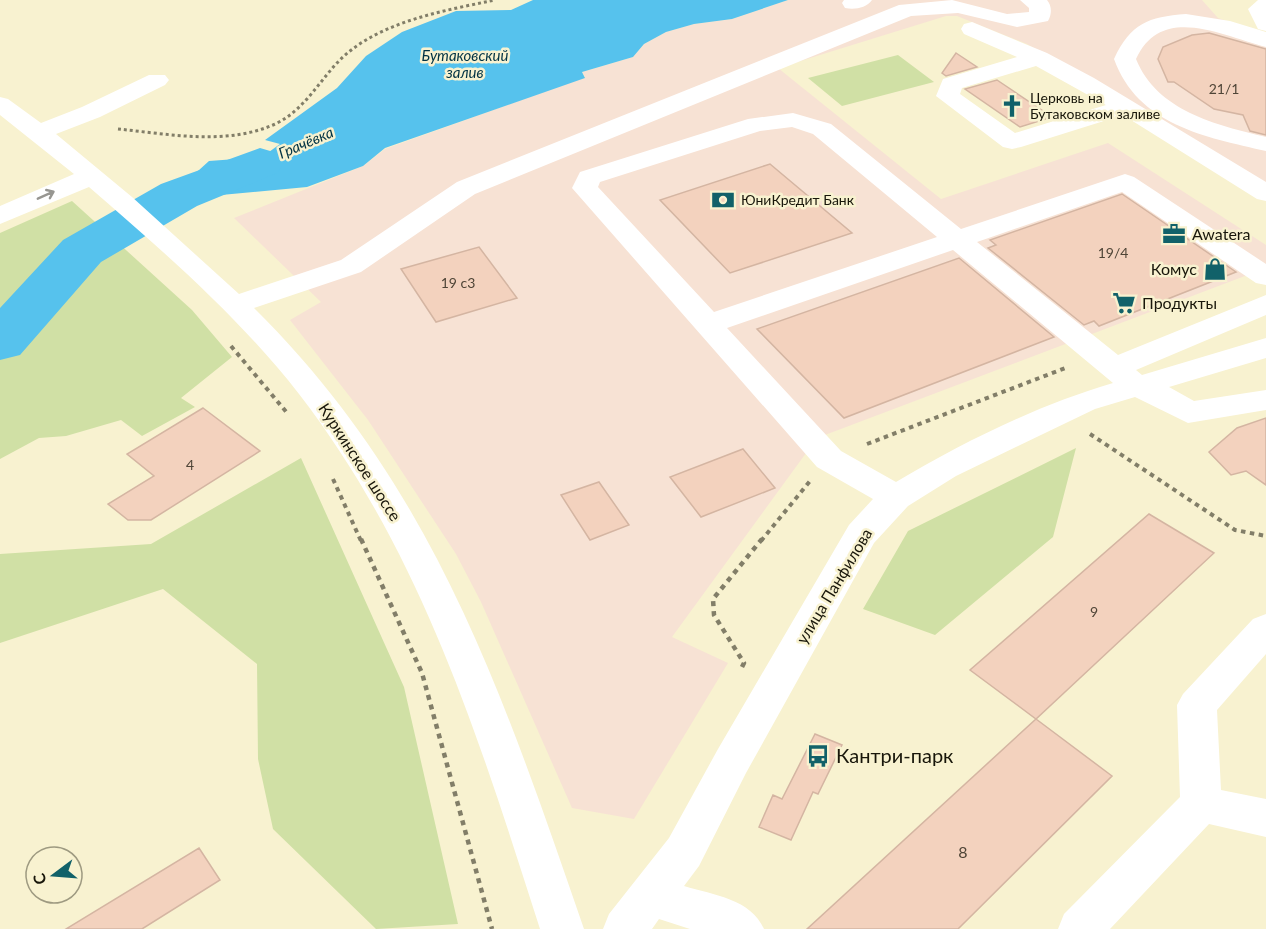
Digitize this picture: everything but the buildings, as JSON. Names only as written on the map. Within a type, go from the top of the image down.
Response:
[{"type":"street","points":[[1266,4],[1259,9],[1266,24]]},
{"type":"street","points":[[936,6],[959,24],[1017,46],[1039,58],[1266,193]]},
{"type":"street","points":[[229,321],[351,266],[466,188],[907,10],[936,6],[958,8],[1004,21],[1026,11]]},
{"type":"street","points":[[1026,11],[1022,29],[1032,42],[1266,181]]},
{"type":"street","points":[[1266,40],[1226,25],[1203,21],[1179,21],[1144,32],[1128,49],[1125,59],[1133,81],[1158,104],[1197,125],[1266,144]]},
{"type":"street","points":[[1039,58],[951,84],[948,96],[1012,142],[1124,107]]},
{"type":"street","points":[[39,132],[92,112],[158,80]]},
{"type":"street","name":"Куркинское шоссе","points":[[0,104],[39,132],[172,246],[229,321],[322,402],[377,485],[426,568],[464,650],[562,929]]},
{"type":"street","points":[[896,497],[829,459],[585,188],[589,177],[757,124],[793,120],[822,129],[1126,377],[1170,399],[1188,412],[1266,400]]},
{"type":"street","points":[[706,325],[1125,182],[1266,277]]},
{"type":"street","points":[[0,216],[100,183]]},
{"type":"street","points":[[1126,377],[1266,304]]},
{"type":"street","name":"улица Панфилова","points":[[638,912],[684,852],[732,761],[861,534],[896,497],[944,468],[1084,402],[1126,377],[1266,348]]},
{"type":"street","points":[[1080,929],[1201,804],[1197,705],[1266,629]]},
{"type":"street","points":[[1201,804],[1266,818]]},
{"type":"street","points":[[638,912],[730,921],[742,929]]},
{"type":"path","points":[[112,129],[203,137],[249,131],[277,123],[311,95],[350,51],[396,27],[461,7],[495,0]]},
{"type":"path","points":[[229,321],[290,416]]},
{"type":"path","points":[[1090,434],[1235,530],[1266,536]]},
{"type":"path","points":[[330,472],[422,673],[492,929]]},
{"type":"shaded area","points":[[788,0],[1202,0],[1218,18],[1266,35],[1266,187],[1027,44],[957,16],[946,16],[778,68],[941,199],[1108,143],[1266,245],[1266,268],[817,438],[672,637],[728,663],[634,819],[572,808],[481,602],[456,554],[368,420],[290,320],[321,302],[234,218],[363,166],[385,149],[585,77],[582,72],[633,57],[644,44],[666,32],[694,24],[732,19]]},
{"type":"green space","points":[[898,55],[934,82],[842,106],[808,78]]},
{"type":"green space","points":[[72,201],[192,310],[232,357],[181,398],[195,407],[142,436],[121,420],[66,436],[39,438],[0,459],[0,233]]},
{"type":"green space","points":[[1076,448],[1053,537],[935,635],[863,609],[908,531]]},
{"type":"green space","points":[[301,458],[404,687],[458,924],[376,929],[273,829],[258,759],[257,664],[163,589],[0,643],[0,554],[151,544]]},
{"type":"water","name":"Бутаковский залив","points":[[533,0],[788,0],[732,19],[694,24],[666,32],[644,44],[633,57],[582,72],[585,78],[385,148],[363,166],[307,187],[189,198],[179,195],[178,189],[209,161],[262,157],[280,144],[265,140],[337,88],[366,56],[402,32],[456,11],[511,10]]},
{"type":"waterway","name":"Грачёвка","points":[[0,342],[82,251],[179,195],[260,163]]},
{"type":"place","name":"Церковь на Бутаковском заливе","points":[[1012,106]]},
{"type":"place","name":"ЮниКредит Банк","points":[[723,200]]},
{"type":"place","name":"Awatera","points":[[1174,234]]},
{"type":"place","name":"Комус","points":[[1215,269]]},
{"type":"place","name":"Продукты","points":[[1124,303]]},
{"type":"place","name":"Кантри-парк","points":[[818,756]]}]
